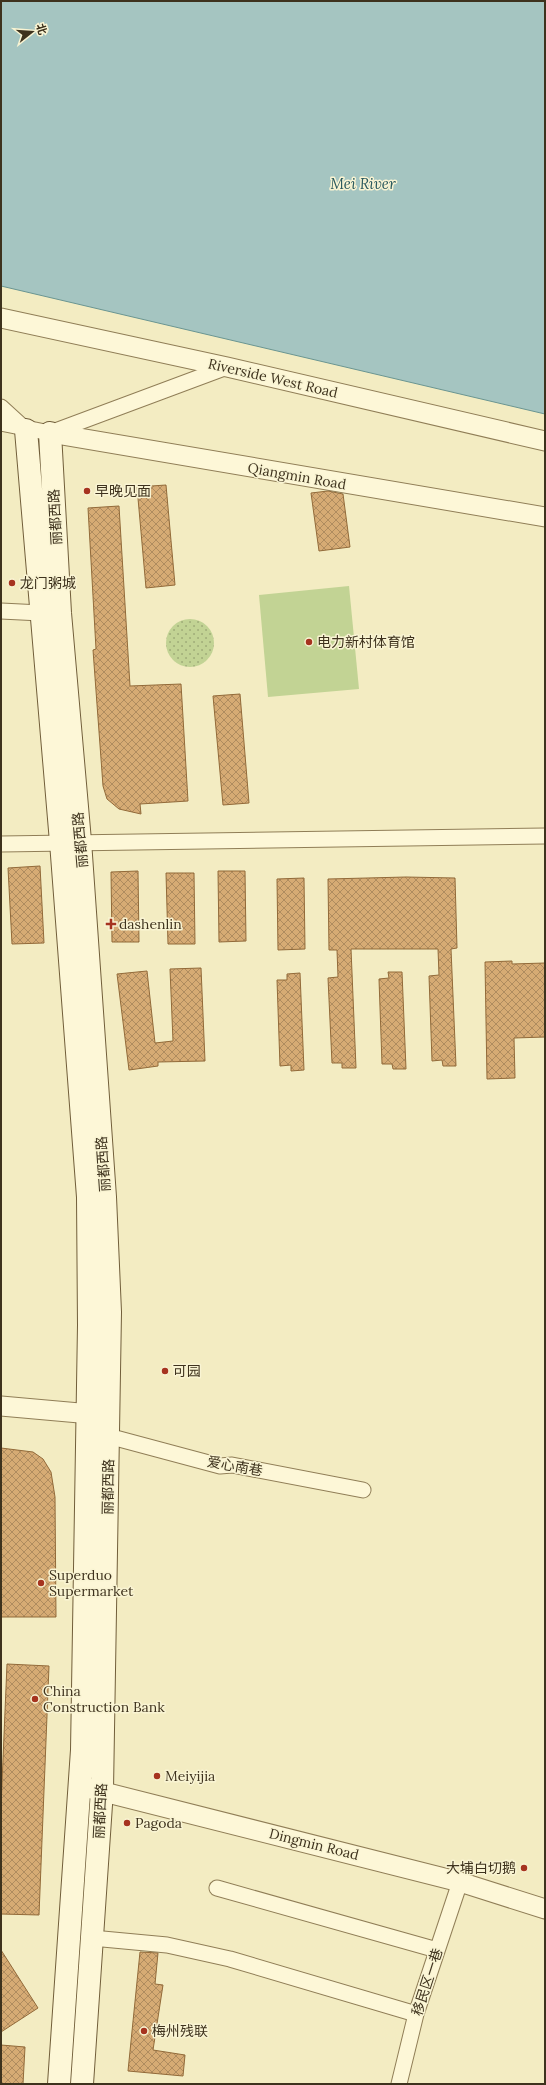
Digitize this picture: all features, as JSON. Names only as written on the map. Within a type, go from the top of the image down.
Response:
[{"type":"main road","name":"丽都西路","points":[[26,430],[42,613],[71,842]]},
{"type":"main road","name":"丽都西路","points":[[50,434],[88,1197],[101,1422],[102,1790],[82,2084]]},
{"type":"main road","name":"丽都西路","points":[[59,2084],[81,1786],[101,1422]]},
{"type":"street","name":"Riverside West Road","points":[[1,318],[227,367],[545,441]]},
{"type":"street","points":[[1,423],[26,430],[50,434],[227,367]]},
{"type":"street","points":[[1,407],[26,430]]},
{"type":"street","name":"Qiangmin Road","points":[[50,434],[545,517]]},
{"type":"street","points":[[1,611],[42,613]]},
{"type":"street","points":[[1,844],[545,836]]},
{"type":"street","points":[[1,1406],[101,1422]]},
{"type":"street","name":"爱心南巷","points":[[101,1422],[220,1466],[232,1465],[363,1490]]},
{"type":"street","name":"Dingmin Road","points":[[81,1786],[102,1790],[460,1882],[545,1909]]},
{"type":"street","name":"移民区一巷","points":[[400,2084],[416,2014],[460,1882]]},
{"type":"street","points":[[217,1888],[437,1950]]},
{"type":"street","points":[[92,1938],[167,1945],[230,1959],[416,2014]]},
{"type":"green space","name":"电力新村体育馆","points":[[349,586],[359,689],[268,697],[259,595]]},
{"type":"green space","points":[[190,619],[199,621],[207,626],[212,634],[214,643],[212,652],[207,660],[199,665],[190,667],[181,665],[173,660],[168,652],[166,643],[168,634],[173,626],[181,621]]},
{"type":"water","name":"Mei River","points":[[1,1],[545,1],[545,414],[1,286]]},
{"type":"building","points":[[166,485],[175,585],[146,588],[137,487]]},
{"type":"building","points":[[328,491],[343,494],[350,547],[319,551],[311,493]]},
{"type":"building","points":[[119,506],[130,686],[181,684],[188,801],[140,804],[141,814],[119,809],[107,799],[103,786],[93,650],[96,649],[88,508]]},
{"type":"building","points":[[240,694],[249,803],[223,805],[213,696]]},
{"type":"building","points":[[40,866],[44,943],[12,944],[8,868]]},
{"type":"building","points":[[138,871],[139,942],[112,942],[111,872]]},
{"type":"building","points":[[218,871],[245,871],[246,941],[219,942]]},
{"type":"building","points":[[166,873],[194,873],[195,944],[168,944]]},
{"type":"building","points":[[406,877],[455,878],[457,948],[451,949],[456,1066],[443,1066],[442,1060],[432,1061],[429,976],[439,975],[438,949],[351,949],[356,1068],[342,1068],[342,1063],[332,1063],[328,978],[338,977],[337,950],[329,950],[328,879]]},
{"type":"building","points":[[304,878],[305,949],[278,950],[277,879]]},
{"type":"building","points":[[512,961],[512,964],[545,963],[545,1037],[514,1038],[515,1078],[487,1079],[485,962]]},
{"type":"building","points":[[201,968],[205,1061],[158,1062],[158,1066],[129,1070],[117,974],[147,971],[155,1043],[173,1041],[170,969]]},
{"type":"building","points":[[388,972],[402,972],[406,1069],[393,1069],[392,1064],[382,1064],[379,979],[389,978]]},
{"type":"building","points":[[300,973],[304,1070],[291,1071],[291,1065],[280,1066],[277,980],[287,980],[287,974]]},
{"type":"building","points":[[1,1448],[33,1452],[43,1459],[51,1472],[55,1497],[56,1617],[1,1617]]},
{"type":"building","points":[[7,1664],[49,1666],[39,1915],[1,1914],[1,1807]]},
{"type":"building","points":[[1,1950],[38,2008],[1,2032]]},
{"type":"building","name":"梅州残联","points":[[140,1952],[158,1953],[155,1984],[163,1985],[153,2050],[185,2055],[183,2076],[128,2071]]},
{"type":"building","points":[[1,2045],[25,2047],[23,2084],[1,2084]]},
{"type":"place","name":"早晚见面","points":[[87,491]]},
{"type":"place","name":"龙门粥城","points":[[12,583]]},
{"type":"place","name":"电力新村体育馆","points":[[309,642]]},
{"type":"place","name":"dashenlin","points":[[111,924]]},
{"type":"place","name":"可园","points":[[165,1371]]},
{"type":"place","name":"Superduo Supermarket","points":[[41,1583]]},
{"type":"place","name":"China Construction Bank","points":[[35,1699]]},
{"type":"place","name":"Meiyijia","points":[[157,1776]]},
{"type":"place","name":"Pagoda","points":[[127,1823]]},
{"type":"place","name":"大埔白切鹅","points":[[524,1868]]},
{"type":"place","name":"梅州残联","points":[[144,2031]]}]
